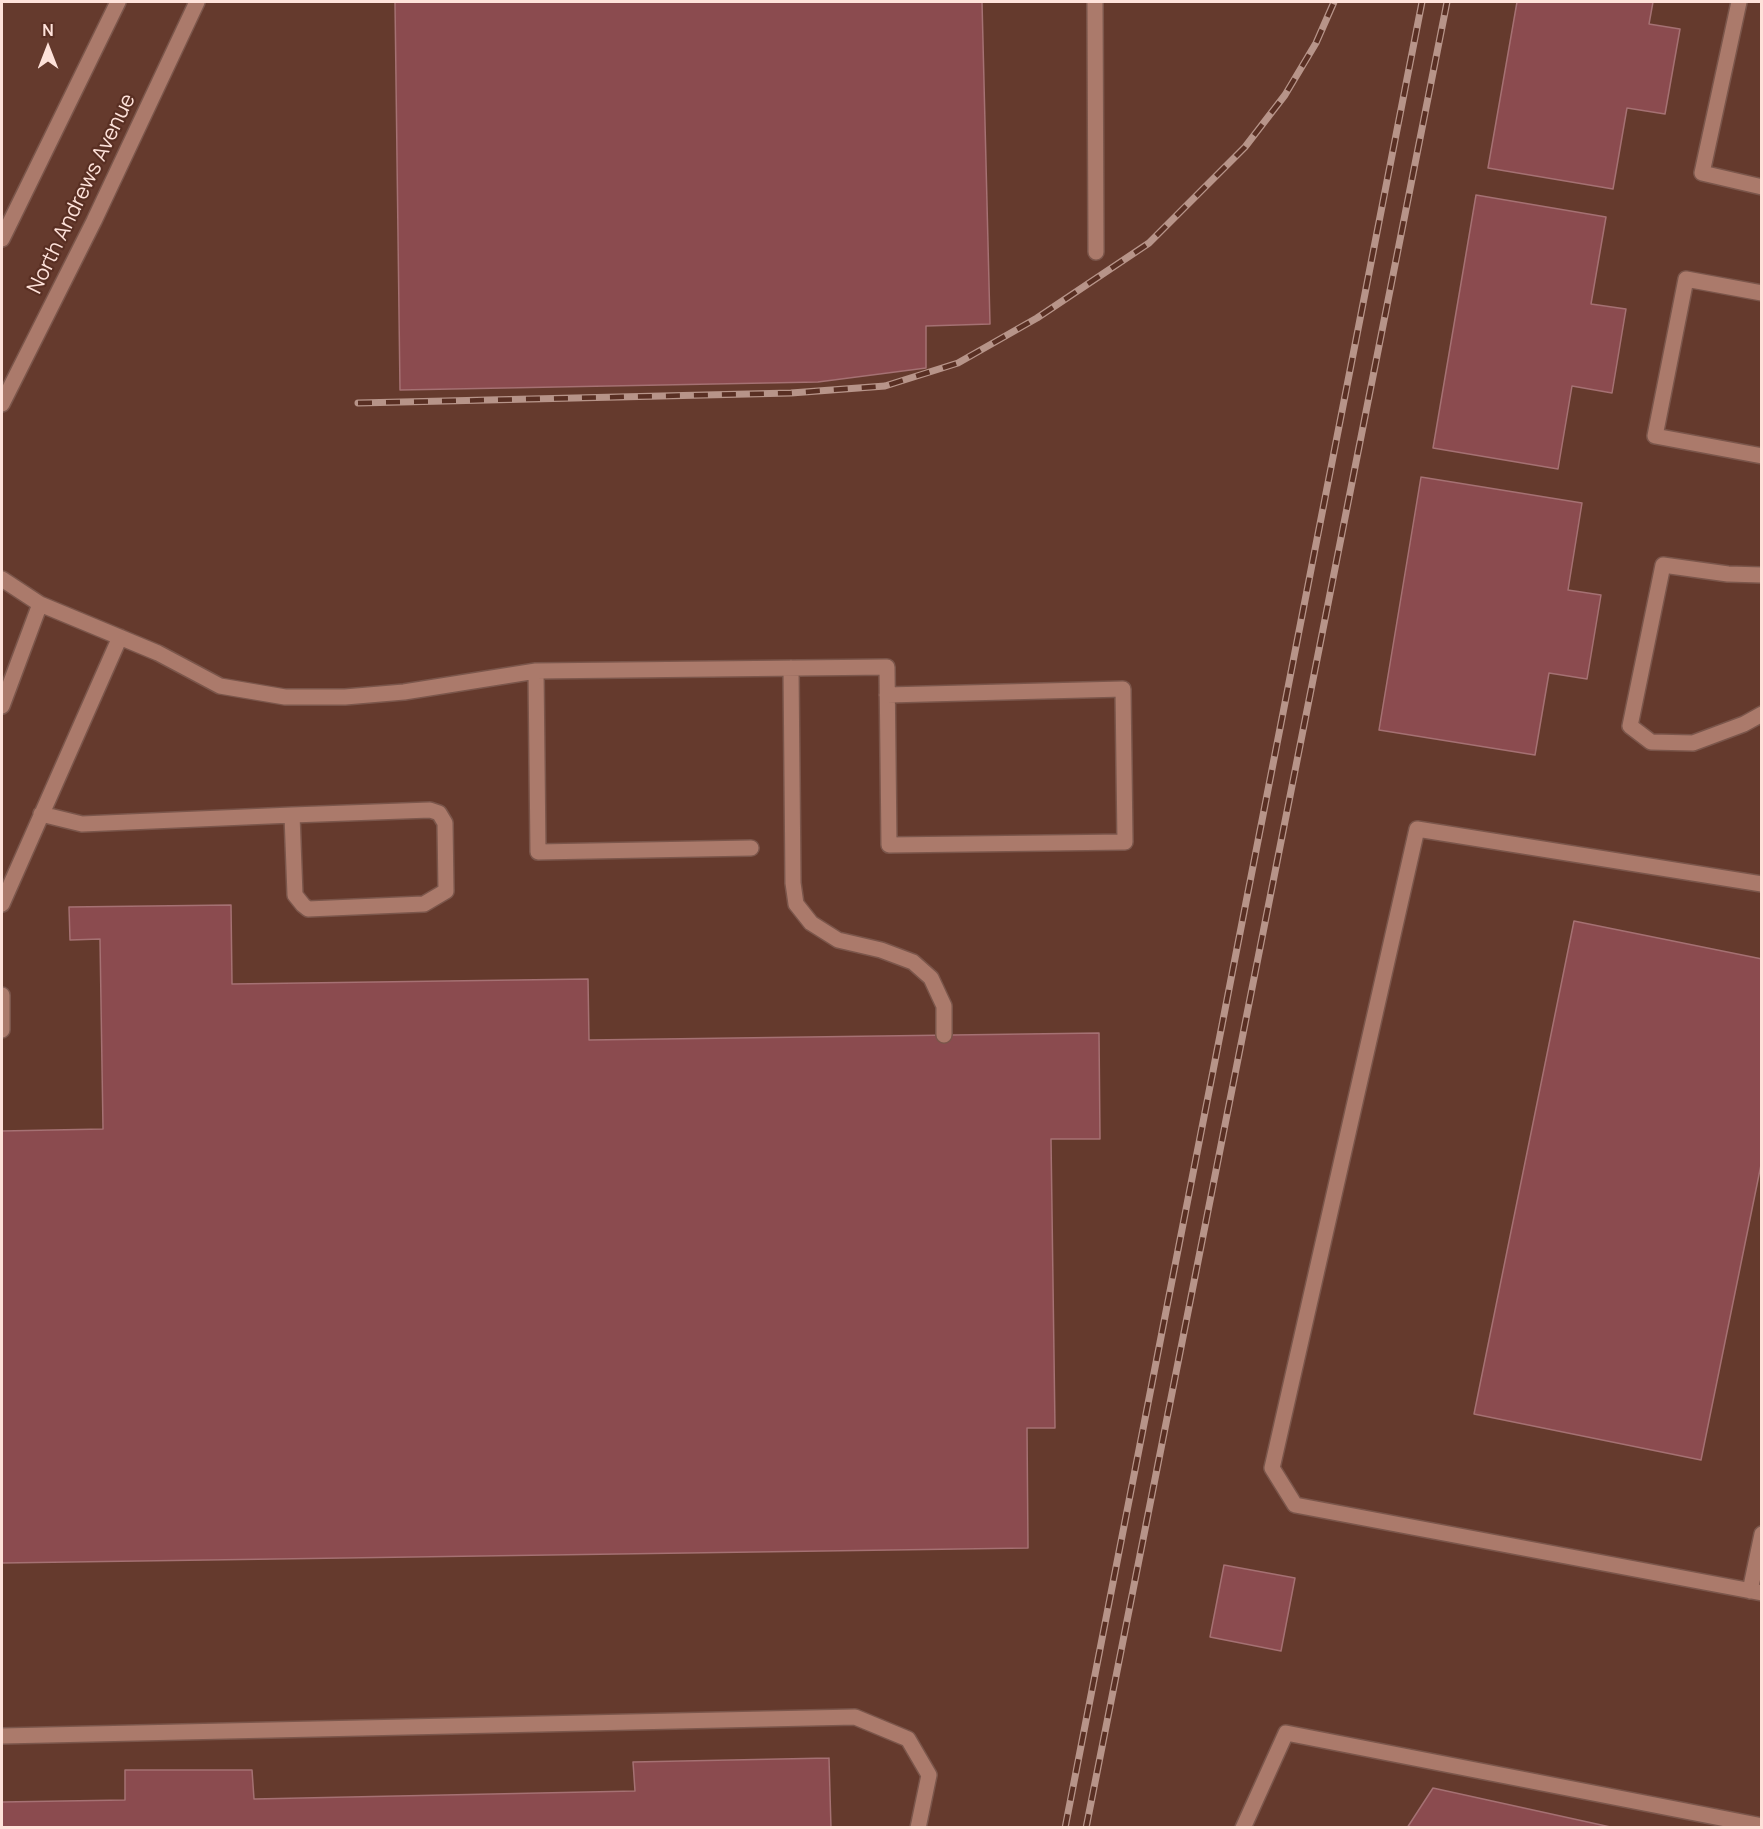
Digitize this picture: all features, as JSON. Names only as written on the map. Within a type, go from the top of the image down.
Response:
[{"type":"street","points":[[2,239],[118,2]]},
{"type":"street","name":"North Andrews Avenue","points":[[2,404],[94,221],[197,2]]},
{"type":"street","points":[[1095,2],[1096,252]]},
{"type":"street","points":[[1739,2],[1702,173],[1761,187]]},
{"type":"street","points":[[1761,292],[1686,279],[1655,436],[1761,456]]},
{"type":"street","points":[[1761,575],[1728,574],[1663,565],[1630,726],[1651,742],[1693,743],[1744,724],[1761,714]]},
{"type":"street","points":[[2,579],[40,604],[158,653],[220,686],[285,697],[345,697],[404,692],[536,671],[887,667],[887,694],[889,845],[1125,842],[1123,689],[887,694]]},
{"type":"street","points":[[2,706],[40,604]]},
{"type":"street","points":[[2,904],[120,637]]},
{"type":"street","points":[[791,668],[793,883],[796,904],[811,923],[838,940],[881,950],[913,962],[931,978],[944,1006],[944,1035]]},
{"type":"street","points":[[536,671],[538,852],[751,848]]},
{"type":"street","points":[[41,814],[82,824],[292,815],[430,810],[439,813],[445,823],[446,891],[424,904],[308,909],[295,895],[292,815]]},
{"type":"street","points":[[1761,884],[1417,829],[1272,1468],[1295,1504],[1756,1592],[1761,1534]]},
{"type":"street","points":[[2,995],[2,1030]]},
{"type":"street","points":[[2,1736],[855,1717],[908,1739],[929,1775],[918,1827]]},
{"type":"street","points":[[1243,1827],[1286,1733],[1761,1826]]},
{"type":"building","points":[[395,2],[982,2],[990,324],[926,326],[926,368],[818,382],[400,390]]},
{"type":"building","points":[[1517,2],[1653,2],[1649,24],[1680,29],[1665,114],[1627,108],[1613,189],[1488,168]]},
{"type":"building","points":[[1476,195],[1606,217],[1591,304],[1626,309],[1612,393],[1572,386],[1558,469],[1433,448]]},
{"type":"building","points":[[1421,477],[1582,503],[1568,590],[1601,595],[1587,679],[1549,673],[1535,755],[1379,730]]},
{"type":"building","points":[[231,905],[232,984],[588,979],[589,1040],[1099,1033],[1100,1139],[1051,1139],[1055,1428],[1027,1428],[1028,1548],[2,1563],[2,1131],[103,1129],[100,939],[70,940],[69,907]]},
{"type":"building","points":[[1574,921],[1762,959],[1762,1160],[1701,1460],[1474,1414]]},
{"type":"building","points":[[1224,1565],[1295,1578],[1281,1651],[1210,1637]]},
{"type":"building","points":[[829,1758],[831,1828],[2,1828],[2,1802],[125,1800],[125,1770],[252,1770],[254,1799],[635,1791],[633,1762]]},
{"type":"building","points":[[1433,1788],[1615,1828],[1407,1828]]},
{"type":"railway","points":[[358,403],[791,393],[885,386],[958,363],[1037,318],[1149,243],[1245,147],[1285,95],[1316,43],[1334,2]]},
{"type":"railway","points":[[1065,1828],[1422,2]]},
{"type":"railway","points":[[1086,1828],[1447,2]]}]
